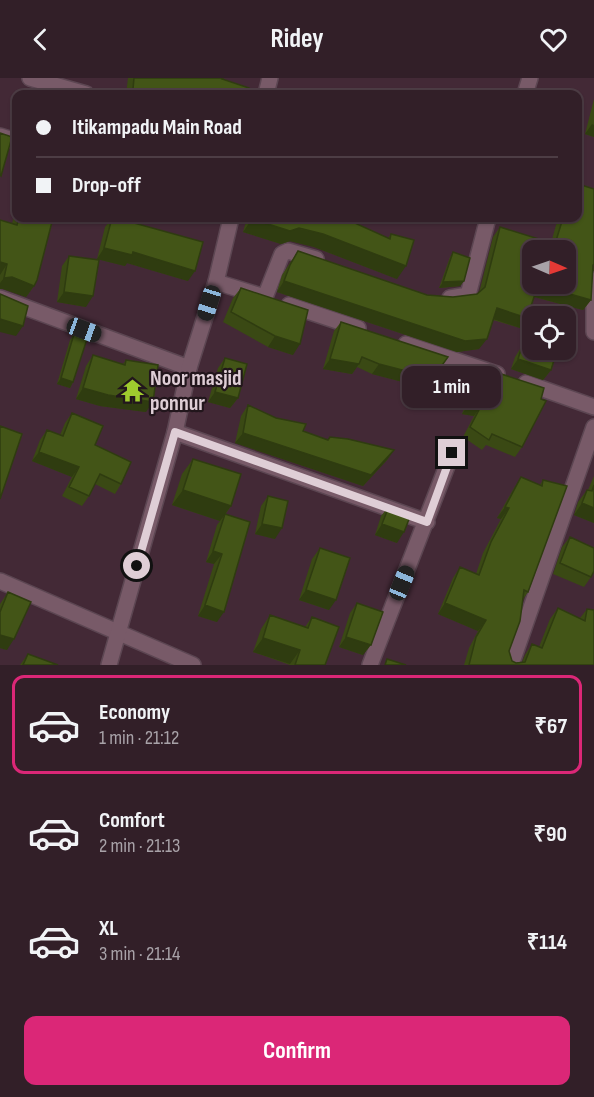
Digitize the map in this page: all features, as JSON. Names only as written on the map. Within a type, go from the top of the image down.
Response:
[{"type":"street","points":[[30,78],[59,82],[77,90]]},
{"type":"street","points":[[109,665],[175,432],[189,368],[216,282],[230,222]]},
{"type":"street","points":[[435,298],[468,295],[487,222]]},
{"type":"street","points":[[265,297],[282,254],[288,251],[298,253],[327,264]]},
{"type":"street","points":[[594,280],[594,332]]},
{"type":"street","points":[[216,282],[371,332]]},
{"type":"street","points":[[0,298],[189,368]]},
{"type":"street","points":[[392,339],[594,406]]},
{"type":"street","points":[[511,665],[594,427]]},
{"type":"street","points":[[175,432],[427,522]]},
{"type":"street","points":[[370,665],[452,453]]},
{"type":"street","points":[[0,580],[193,665]]},
{"type":"building","points":[[134,78],[223,78],[249,88],[248,90],[133,89]]},
{"type":"building","points":[[0,133],[12,137],[1,176],[0,175]]},
{"type":"building","points":[[582,185],[594,189],[594,264],[591,300],[570,294],[576,294],[576,240],[556,240],[562,222],[582,222]]},
{"type":"building","points":[[0,220],[17,225],[18,222],[52,222],[34,286],[12,277],[4,278],[7,264],[0,262]]},
{"type":"building","points":[[111,222],[130,222],[203,242],[195,271],[133,252],[132,255],[104,248]]},
{"type":"building","points":[[262,222],[353,222],[390,239],[391,234],[414,240],[406,266],[323,234],[299,228],[290,231]]},
{"type":"building","points":[[500,227],[542,240],[522,240],[522,294],[535,294],[531,306],[522,306],[522,316],[497,308],[487,339],[465,341],[284,281],[298,251],[427,295],[453,297],[477,294],[485,287]]},
{"type":"building","points":[[453,252],[470,258],[464,281],[443,282]]},
{"type":"building","points":[[69,256],[99,260],[93,296],[64,292]]},
{"type":"building","points":[[241,288],[308,310],[300,344],[275,336],[231,312]]},
{"type":"building","points":[[0,294],[28,306],[23,326],[0,319]]},
{"type":"building","points":[[341,322],[448,357],[433,378],[379,364],[362,357],[359,364],[330,359]]},
{"type":"building","points":[[74,334],[87,339],[73,382],[61,378]]},
{"type":"building","points":[[522,346],[522,360],[554,360],[551,370],[518,359]]},
{"type":"building","points":[[93,355],[125,365],[126,360],[158,365],[153,402],[108,395],[83,388]]},
{"type":"building","points":[[225,358],[247,364],[238,398],[215,392]]},
{"type":"building","points":[[480,367],[544,388],[541,399],[546,401],[522,447],[492,434],[489,440],[470,427],[481,406],[469,404],[481,373]]},
{"type":"building","points":[[248,405],[276,418],[306,424],[303,431],[328,440],[330,437],[348,439],[394,450],[371,475],[243,433]]},
{"type":"building","points":[[72,413],[103,426],[95,445],[131,462],[121,484],[100,474],[89,496],[69,487],[79,467],[39,452],[47,430],[63,436]]},
{"type":"building","points":[[0,426],[22,434],[0,499]]},
{"type":"building","points":[[193,459],[241,474],[231,506],[183,490]]},
{"type":"building","points":[[521,477],[542,486],[543,480],[567,486],[528,592],[524,590],[520,621],[509,651],[512,661],[525,662],[532,644],[542,648],[558,608],[585,621],[587,609],[594,610],[594,665],[469,665],[476,637],[486,620],[445,603],[460,567],[479,575],[491,542],[509,508],[505,507]]},
{"type":"building","points":[[594,485],[594,508],[582,503],[587,490],[592,491]]},
{"type":"building","points":[[268,496],[288,501],[282,528],[262,524]]},
{"type":"building","points":[[389,506],[411,514],[404,532],[382,524]]},
{"type":"building","points":[[225,514],[250,522],[224,612],[205,605],[222,554],[213,551]]},
{"type":"building","points":[[570,537],[594,548],[594,571],[591,577],[560,563]]},
{"type":"building","points":[[320,548],[350,558],[336,600],[306,590]]},
{"type":"building","points":[[8,592],[31,602],[14,639],[0,635],[0,612]]},
{"type":"building","points":[[357,603],[383,612],[371,645],[346,637]]},
{"type":"building","points":[[270,615],[308,628],[312,617],[339,627],[325,665],[295,665],[300,650],[263,638]]},
{"type":"building","points":[[28,654],[58,665],[23,665]]},
{"type":"building","points":[[387,659],[406,665],[385,665]]},
{"type":"place","name":"Noor masjid ponnur","points":[[132,391]]},
{"type":"route","points":[[137,566],[175,432],[427,522],[452,453]]}]
